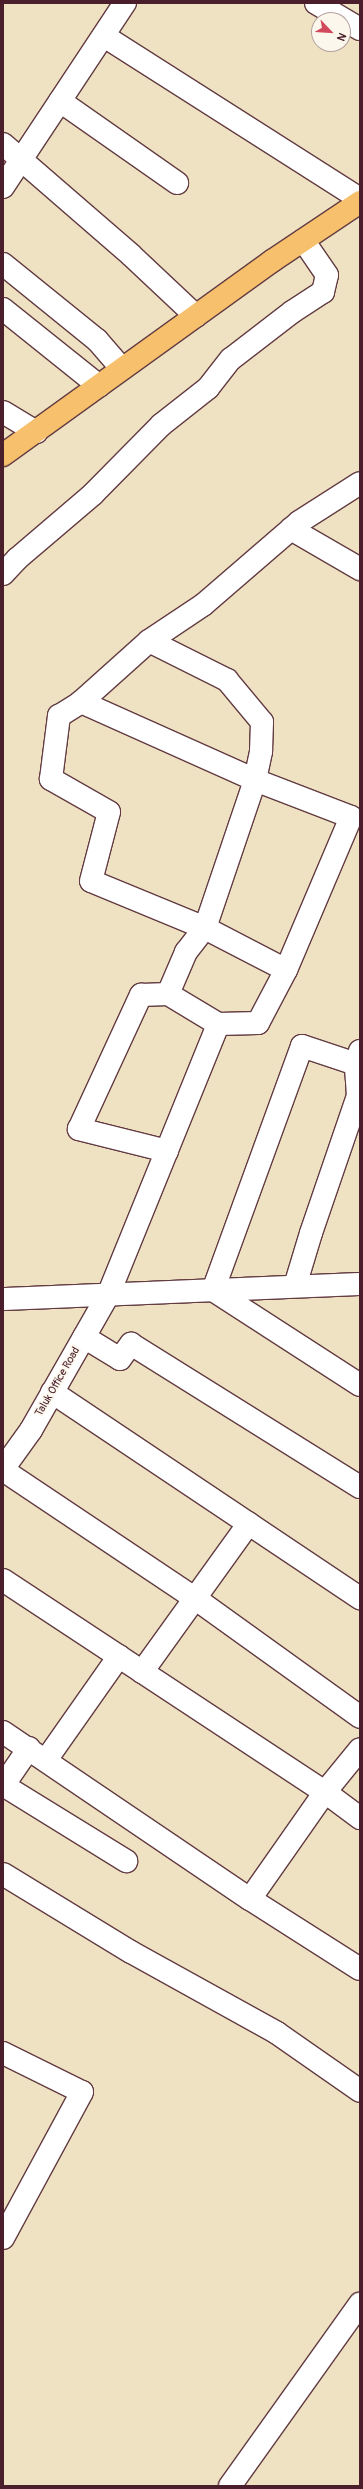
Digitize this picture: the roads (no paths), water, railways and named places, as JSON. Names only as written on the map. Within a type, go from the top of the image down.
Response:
[{"type":"main road","points":[[3,455],[196,316],[360,201]]},
{"type":"street","points":[[316,3],[360,29]]},
{"type":"street","points":[[3,187],[104,36],[118,5]]},
{"type":"street","points":[[104,36],[360,201]]},
{"type":"street","points":[[60,101],[178,183]]},
{"type":"street","points":[[3,144],[131,255],[196,316]]},
{"type":"street","points":[[3,574],[18,559],[93,494],[161,425],[208,388],[231,359],[292,312],[323,292],[327,275],[303,240]]},
{"type":"street","points":[[3,264],[97,340],[122,369]]},
{"type":"street","points":[[3,309],[99,386]]},
{"type":"street","points":[[3,412],[36,432]]},
{"type":"street","points":[[286,970],[205,928],[91,881],[109,812],[51,779],[59,716],[81,702],[149,641],[203,605],[291,529],[360,483]]},
{"type":"street","points":[[291,529],[360,569]]},
{"type":"street","points":[[149,641],[226,680],[262,722],[261,751],[255,780],[205,928],[186,952],[168,994]]},
{"type":"street","points":[[81,702],[255,780],[356,821],[286,970],[258,1023],[218,1024],[168,994],[141,995],[79,1129],[167,1151]]},
{"type":"street","name":"Taluk Office Road","points":[[3,1469],[31,1430],[109,1294],[218,1024]]},
{"type":"street","points":[[214,1290],[302,1046],[358,1057],[358,1096],[311,1233],[295,1286]]},
{"type":"street","points":[[3,1299],[360,1284]]},
{"type":"street","points":[[214,1290],[360,1385]]},
{"type":"street","points":[[84,1336],[120,1359],[131,1344],[360,1487]]},
{"type":"street","points":[[52,1392],[360,1598]]},
{"type":"street","points":[[3,1469],[196,1599],[360,1717]]},
{"type":"street","points":[[142,1672],[196,1599],[249,1523]]},
{"type":"street","points":[[3,1580],[325,1792],[360,1818]]},
{"type":"street","points":[[119,1656],[37,1754],[3,1785],[126,1861]]},
{"type":"street","points":[[3,1732],[250,1899],[360,1969]]},
{"type":"street","points":[[250,1899],[325,1792],[360,1749]]},
{"type":"street","points":[[3,1874],[131,1952],[277,2033],[360,2091]]},
{"type":"street","points":[[3,2053],[82,2092],[3,2238]]},
{"type":"street","points":[[230,2486],[360,2304]]}]
